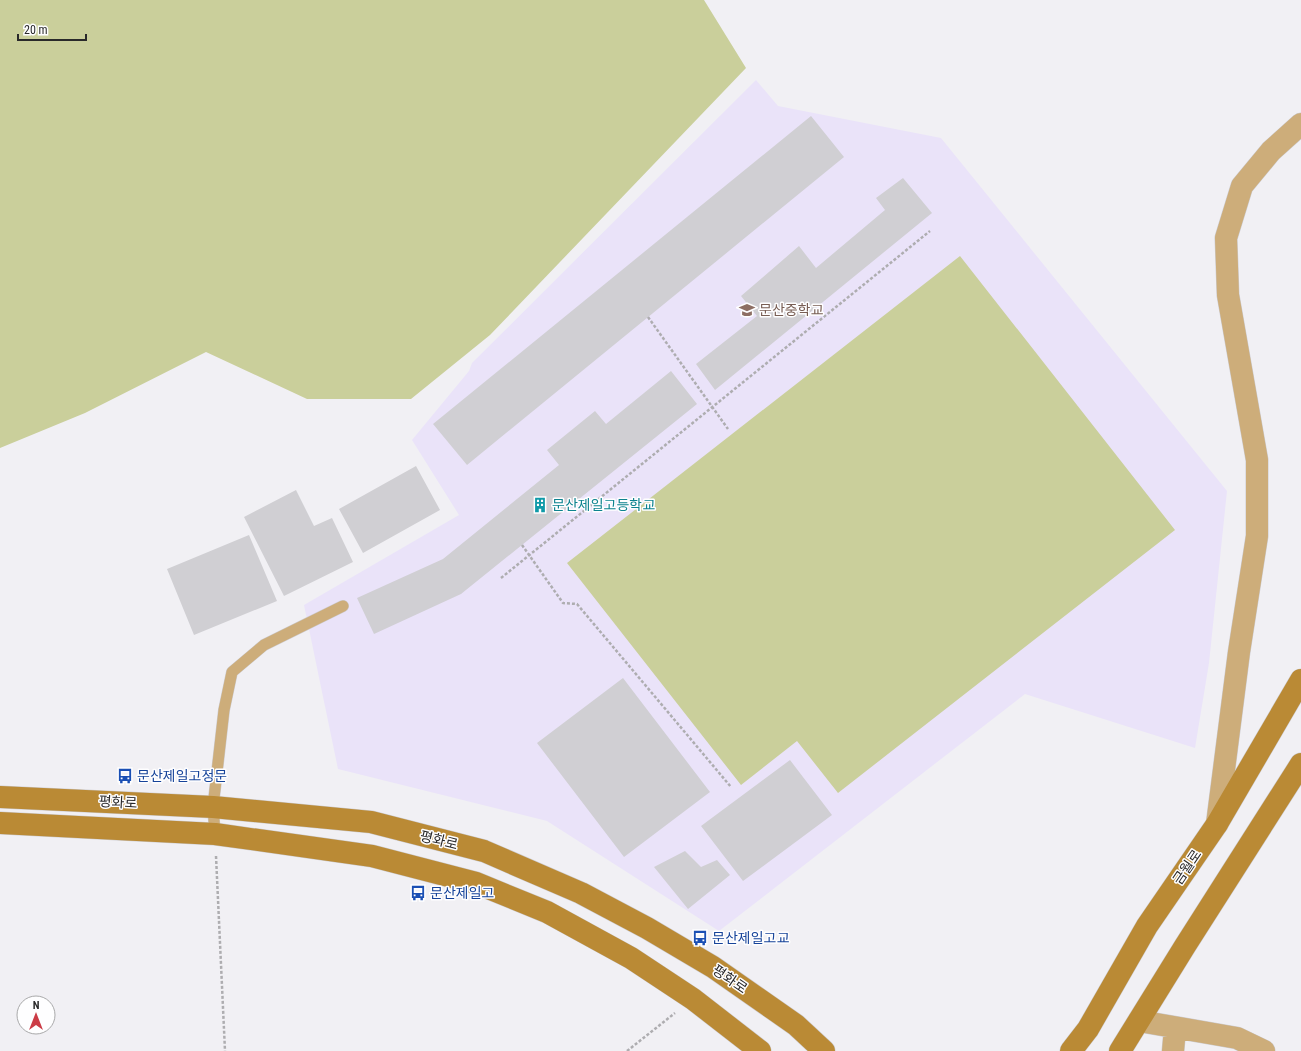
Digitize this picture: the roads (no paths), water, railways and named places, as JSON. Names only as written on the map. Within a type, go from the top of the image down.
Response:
[{"type":"main road","name":"금월로","points":[[1071,1051],[1088,1029],[1147,926],[1217,824],[1301,680]]},
{"type":"main road","points":[[1120,1051],[1301,764]]},
{"type":"main road","name":"평화로","points":[[0,797],[213,807],[371,822],[484,851],[581,893],[647,928],[713,967],[796,1025],[824,1051]]},
{"type":"main road","name":"평화로","points":[[0,823],[215,834],[372,856],[476,883],[548,912],[631,958],[693,1000],[760,1051]]},
{"type":"street","points":[[1217,824],[1238,652],[1257,536],[1257,460],[1228,295],[1226,238],[1242,186],[1271,151],[1301,124]]},
{"type":"street","points":[[1139,1021],[1237,1038],[1264,1051]]},
{"type":"street","points":[[1173,1051],[1175,1028]]},
{"type":"lane","points":[[215,834],[213,807],[224,710],[232,672],[264,644],[343,606]]},
{"type":"place","name":"문산중학교","points":[[747,310]]},
{"type":"place","name":"문산제일고등학교","points":[[540,505]]},
{"type":"place","name":"문산제일고정문","points":[[125,776]]},
{"type":"place","name":"문산제일고","points":[[418,893]]},
{"type":"place","name":"문산제일고교","points":[[700,938]]}]
